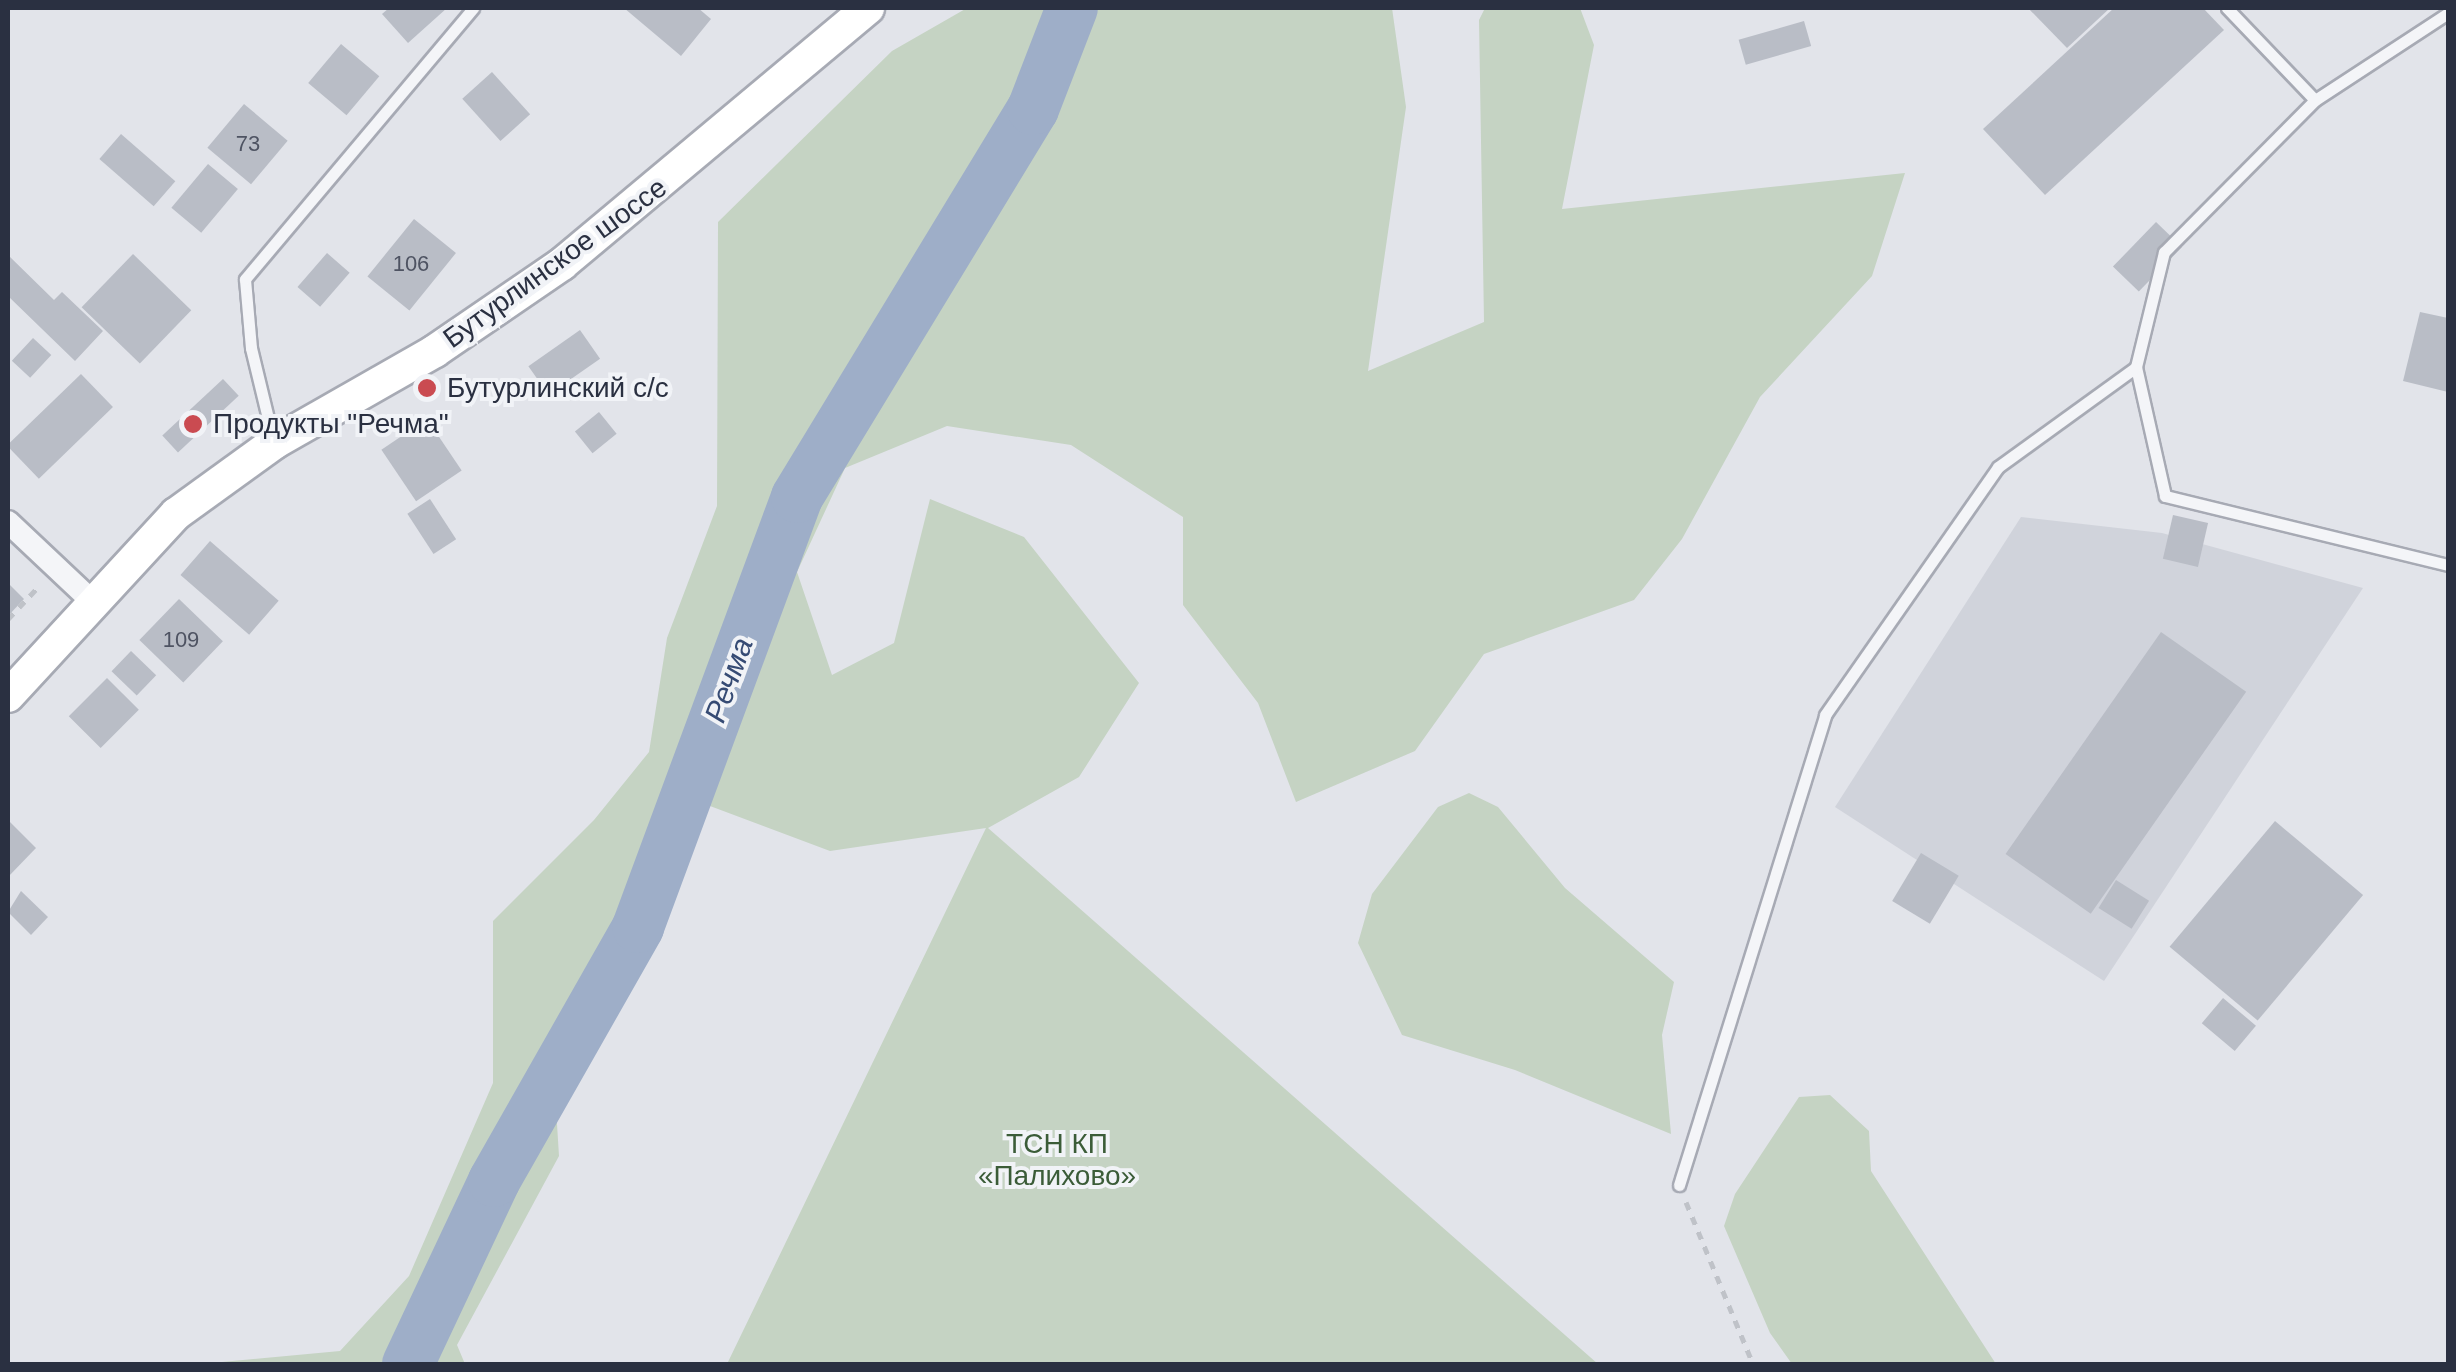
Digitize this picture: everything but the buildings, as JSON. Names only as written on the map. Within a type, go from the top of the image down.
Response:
[{"type":"main road","name":"Бутурлинское шоссе","points":[[8,696],[176,514],[274,444],[435,351],[562,264],[868,8]]},
{"type":"street","points":[[8,522],[92,602]]},
{"type":"lane","points":[[274,444],[251,348],[245,280],[473,8]]},
{"type":"lane","points":[[2228,8],[2316,100]]},
{"type":"lane","points":[[2448,13],[2316,100],[2164,252],[2136,367],[2165,496],[2448,565]]},
{"type":"lane","points":[[1679,1185],[1825,715],[1998,467],[2136,367]]},
{"type":"path","points":[[8,619],[56,568]]},
{"type":"path","points":[[1679,1185],[1753,1364]]},
{"type":"shaded area","points":[[2021,517],[2162,533],[2363,588],[2104,981],[1835,807]]},
{"type":"green space","name":"ТСН КП «Палихово»","points":[[967,8],[1392,8],[1406,107],[1368,371],[1484,322],[1479,20],[1485,8],[1580,8],[1594,45],[1562,209],[1905,173],[1872,276],[1760,397],[1682,539],[1634,600],[1484,654],[1415,751],[1296,802],[1258,703],[1183,605],[1183,517],[1071,445],[947,426],[845,468],[797,572],[832,675],[894,643],[930,499],[1024,537],[1139,683],[1079,777],[988,828],[1598,1364],[727,1364],[986,828],[830,851],[686,797],[638,927],[554,1076],[559,1156],[457,1345],[465,1364],[201,1364],[340,1351],[409,1276],[493,1083],[493,921],[594,820],[649,752],[667,638],[717,506],[718,222],[892,51]]},
{"type":"green space","points":[[1469,793],[1498,807],[1565,888],[1674,982],[1662,1035],[1671,1134],[1515,1070],[1402,1035],[1358,943],[1372,894],[1438,807]]},
{"type":"green space","points":[[1830,1095],[1869,1131],[1871,1171],[1996,1364],[1792,1364],[1770,1333],[1724,1226],[1735,1194],[1799,1097]]},
{"type":"waterway","name":"Речма","points":[[408,1364],[494,1181],[638,927],[797,497],[1033,109],[1072,8]]},
{"type":"place","name":"Бутурлинский с/с","points":[[427,388]]},
{"type":"place","name":"Продукты \"Речма\"","points":[[193,424]]}]
